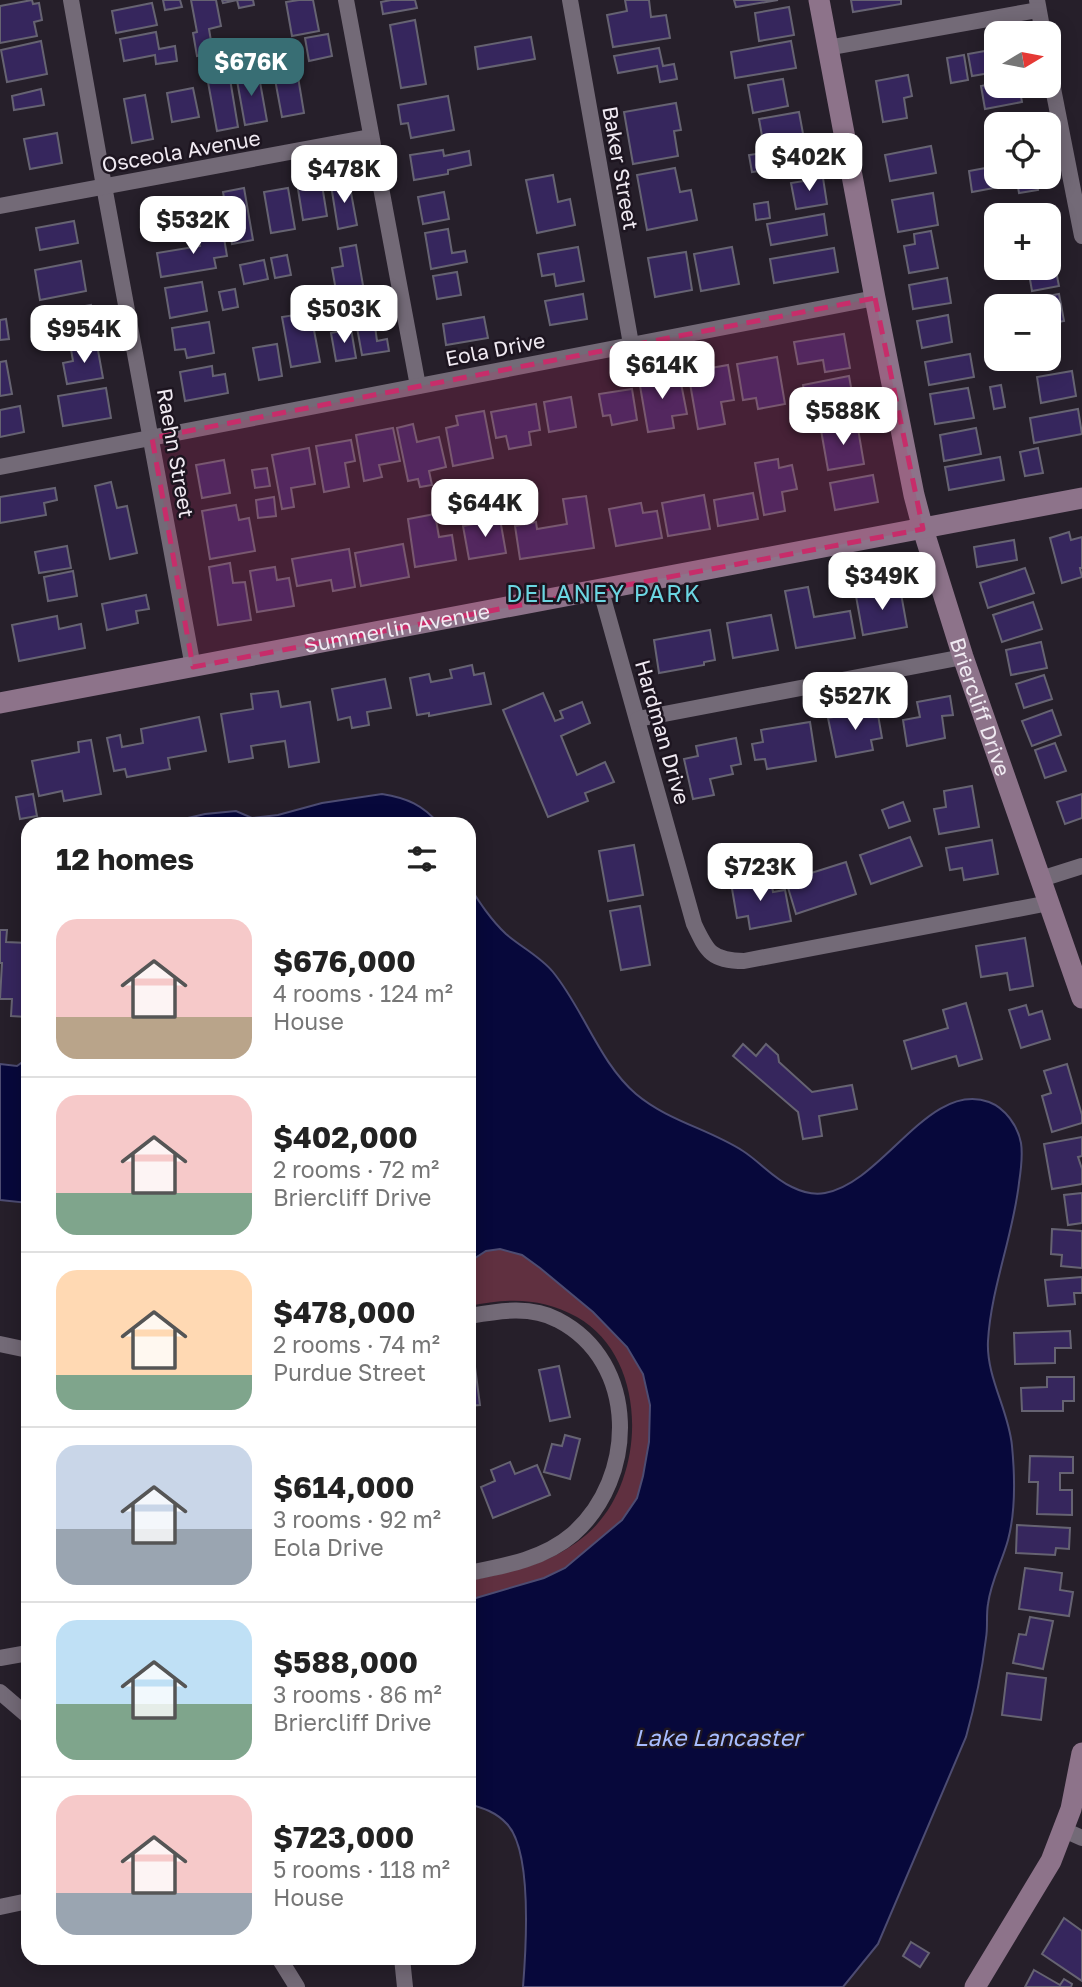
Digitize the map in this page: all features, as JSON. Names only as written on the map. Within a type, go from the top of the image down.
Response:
[{"type":"street","name":"Raehn Street","points":[[71,0],[194,667]]},
{"type":"street","points":[[346,0],[418,386]]},
{"type":"street","name":"Baker Street","points":[[570,0],[631,344]]},
{"type":"street","name":"Briercliff Drive","points":[[819,0],[914,495],[963,657],[1082,998]]},
{"type":"street","points":[[827,48],[1037,5]]},
{"type":"street","points":[[1055,98],[1082,236]]},
{"type":"street","name":"Osceola Avenue","points":[[0,206],[370,137]]},
{"type":"street","name":"Eola Drive","points":[[0,467],[875,298]]},
{"type":"street","name":"Summerlin Avenue","points":[[0,703],[1082,498]]},
{"type":"street","name":"Hardman Drive","points":[[601,591],[694,924],[702,942],[714,957],[726,961],[744,961],[1049,903]]},
{"type":"street","points":[[638,719],[963,657]]},
{"type":"street","points":[[1041,879],[1082,866]]},
{"type":"street","points":[[476,1315],[501,1310],[530,1311],[557,1319],[582,1336],[603,1359],[613,1380],[620,1415],[619,1450],[609,1484],[591,1515],[572,1535],[546,1551],[516,1563],[476,1572]]},
{"type":"street","points":[[0,1344],[21,1348]]},
{"type":"street","points":[[0,1658],[21,1654]]},
{"type":"street","points":[[0,1692],[21,1710]]},
{"type":"street","points":[[975,1987],[1037,1886],[1073,1834],[1073,1799],[1082,1753]]},
{"type":"street","points":[[0,1907],[21,1902]]},
{"type":"street","points":[[283,1965],[297,1987]]},
{"type":"street","points":[[403,1965],[405,1987]]},
{"type":"highlighted area","points":[[875,298],[923,529],[193,667],[152,438]]},
{"type":"shaded area","points":[[500,1249],[529,1259],[545,1270],[616,1335],[642,1372],[650,1400],[651,1417],[649,1452],[642,1484],[624,1517],[595,1545],[554,1573],[518,1587],[476,1598],[476,1579],[516,1570],[559,1553],[586,1535],[606,1513],[621,1485],[629,1455],[632,1423],[628,1391],[618,1362],[601,1336],[577,1317],[564,1310],[524,1301],[476,1305],[476,1257],[486,1251]]},
{"type":"water","points":[[382,794],[414,803],[432,817],[261,817],[322,803]]},
{"type":"water","points":[[236,811],[250,817],[192,817],[205,814]]},
{"type":"water","name":"Lake Lancaster","points":[[476,896],[501,929],[553,972],[612,1067],[636,1094],[661,1111],[743,1151],[779,1180],[796,1189],[821,1194],[846,1185],[867,1171],[926,1118],[946,1106],[967,1099],[989,1102],[1010,1118],[1017,1130],[1022,1158],[1016,1203],[993,1301],[988,1341],[990,1368],[1007,1420],[1012,1446],[1014,1505],[1011,1529],[989,1596],[987,1634],[966,1737],[878,1944],[843,1987],[523,1987],[526,1902],[521,1856],[515,1837],[507,1824],[494,1813],[476,1806],[476,1598],[544,1578],[565,1568],[622,1520],[637,1498],[643,1476],[649,1442],[650,1405],[643,1374],[627,1347],[593,1312],[522,1255],[500,1249],[486,1251],[476,1257]]},
{"type":"water","points":[[21,1063],[21,1202],[0,1200],[0,1064],[17,1066]]},
{"type":"building","points":[[32,0],[33,4],[39,3],[42,20],[34,22],[37,36],[0,43],[0,6]]},
{"type":"building","points":[[163,0],[180,0],[182,7],[165,10]]},
{"type":"building","points":[[191,0],[216,0],[221,26],[209,29],[213,53],[197,56],[193,33],[197,32]]},
{"type":"building","points":[[237,0],[253,0],[254,5],[239,8]]},
{"type":"building","points":[[313,0],[319,31],[292,36],[286,2]]},
{"type":"building","points":[[415,0],[417,8],[383,14],[381,2]]},
{"type":"building","points":[[625,0],[649,0],[651,17],[666,15],[670,38],[613,47],[607,15],[627,11]]},
{"type":"building","points":[[734,0],[778,0],[736,7]]},
{"type":"building","points":[[851,0],[901,0],[901,4],[853,12]]},
{"type":"building","points":[[152,3],[157,25],[116,33],[112,11]]},
{"type":"building","points":[[789,7],[794,35],[759,41],[755,13]]},
{"type":"building","points":[[415,20],[426,84],[401,88],[390,25]]},
{"type":"building","points":[[156,32],[159,49],[175,46],[177,61],[156,64],[155,55],[124,61],[120,39]]},
{"type":"building","points":[[328,34],[332,56],[309,61],[305,38]]},
{"type":"building","points":[[531,37],[535,59],[478,69],[475,47]]},
{"type":"building","points":[[41,41],[47,74],[7,82],[1,50]]},
{"type":"building","points":[[791,41],[796,68],[735,78],[731,52]]},
{"type":"building","points":[[659,48],[663,66],[674,64],[677,79],[660,82],[657,66],[618,73],[614,56]]},
{"type":"building","points":[[984,51],[984,74],[972,76],[968,54]]},
{"type":"building","points":[[964,55],[968,80],[951,83],[947,58]]},
{"type":"building","points":[[258,71],[267,121],[245,125],[236,75]]},
{"type":"building","points":[[297,71],[304,113],[282,117],[274,74]]},
{"type":"building","points":[[908,75],[912,96],[904,98],[907,118],[883,122],[876,81]]},
{"type":"building","points":[[230,79],[238,127],[217,131],[208,82]]},
{"type":"building","points":[[783,79],[788,106],[753,113],[748,85]]},
{"type":"building","points":[[984,85],[984,98],[1021,98],[1022,102],[985,109],[981,86]]},
{"type":"building","points":[[193,88],[199,117],[172,122],[167,93]]},
{"type":"building","points":[[41,89],[44,105],[14,110],[12,96]]},
{"type":"building","points":[[145,95],[153,139],[132,143],[124,99]]},
{"type":"building","points":[[448,96],[454,130],[411,138],[408,123],[401,124],[398,105]]},
{"type":"building","points":[[676,103],[681,130],[674,131],[678,156],[633,164],[624,112]]},
{"type":"building","points":[[799,112],[804,139],[764,147],[759,119]]},
{"type":"building","points":[[57,133],[62,163],[30,169],[24,139]]},
{"type":"building","points":[[931,146],[936,173],[890,181],[885,155]]},
{"type":"building","points":[[443,150],[444,156],[469,151],[471,165],[448,170],[448,174],[414,180],[410,155]]},
{"type":"building","points":[[820,150],[823,171],[799,175],[796,154]]},
{"type":"building","points":[[769,152],[772,169],[752,172],[749,155]]},
{"type":"building","points":[[675,168],[680,192],[691,190],[697,220],[647,230],[637,175]]},
{"type":"building","points":[[984,168],[984,189],[988,189],[972,192],[969,171]]},
{"type":"building","points":[[553,175],[558,202],[570,199],[575,225],[537,233],[526,180]]},
{"type":"building","points":[[823,178],[827,204],[796,209],[791,183]]},
{"type":"building","points":[[349,182],[357,225],[338,229],[331,185]]},
{"type":"building","points":[[322,185],[327,216],[303,220],[298,189]]},
{"type":"building","points":[[244,188],[253,240],[232,244],[223,192]]},
{"type":"building","points":[[288,188],[295,229],[271,233],[264,192]]},
{"type":"building","points":[[1018,189],[1038,189],[1038,190],[1019,193]]},
{"type":"building","points":[[444,192],[449,219],[423,224],[418,197]]},
{"type":"building","points":[[933,193],[938,225],[898,232],[892,200]]},
{"type":"building","points":[[217,199],[221,218],[205,221],[201,202]]},
{"type":"building","points":[[195,200],[198,216],[181,219],[183,233],[155,238],[153,228],[149,229],[145,210]]},
{"type":"building","points":[[768,202],[770,218],[756,220],[754,204]]},
{"type":"building","points":[[824,214],[827,235],[771,245],[767,224]]},
{"type":"building","points":[[74,221],[78,243],[40,250],[36,228]]},
{"type":"building","points":[[448,229],[452,253],[465,251],[467,262],[431,269],[425,233]]},
{"type":"building","points":[[931,231],[938,268],[909,273],[904,246],[915,244],[914,234]]},
{"type":"building","points":[[223,232],[227,256],[214,258],[216,268],[161,277],[157,253],[200,246],[198,236]]},
{"type":"building","points":[[356,245],[364,291],[337,296],[332,268],[343,266],[340,248]]},
{"type":"building","points":[[578,247],[584,281],[556,286],[554,274],[542,276],[538,254]]},
{"type":"building","points":[[732,247],[739,284],[701,291],[694,254]]},
{"type":"building","points":[[834,248],[838,272],[774,283],[770,259]]},
{"type":"building","points":[[686,252],[692,290],[655,297],[648,258]]},
{"type":"building","points":[[287,255],[291,275],[275,278],[271,258]]},
{"type":"building","points":[[264,260],[268,279],[244,284],[240,265]]},
{"type":"building","points":[[81,261],[86,291],[40,300],[35,270]]},
{"type":"building","points":[[457,272],[461,295],[437,299],[433,276]]},
{"type":"building","points":[[947,278],[951,303],[913,309],[909,285]]},
{"type":"building","points":[[1030,280],[1058,280],[1059,286],[1032,291]]},
{"type":"building","points":[[202,282],[207,311],[170,318],[165,288]]},
{"type":"building","points":[[235,289],[238,307],[223,310],[219,292]]},
{"type":"building","points":[[583,294],[587,319],[550,325],[545,301]]},
{"type":"building","points":[[91,305],[96,336],[50,345],[47,328],[59,326],[57,311]]},
{"type":"building","points":[[310,309],[320,362],[291,367],[282,317]]},
{"type":"building","points":[[948,315],[952,342],[922,348],[917,321]]},
{"type":"building","points":[[484,317],[488,338],[446,345],[443,324]]},
{"type":"building","points":[[6,319],[9,339],[0,340],[0,320]]},
{"type":"building","points":[[374,319],[377,341],[387,339],[389,351],[362,355],[356,322]]},
{"type":"building","points":[[209,322],[214,353],[187,358],[185,349],[175,350],[172,328]]},
{"type":"building","points":[[351,329],[356,358],[336,361],[331,333]]},
{"type":"building","points":[[844,334],[850,368],[825,372],[823,360],[798,364],[794,342]]},
{"type":"building","points":[[277,344],[282,376],[259,380],[253,348]]},
{"type":"building","points":[[97,345],[103,378],[67,384],[63,363],[73,361],[71,349]]},
{"type":"building","points":[[970,354],[974,377],[929,385],[925,362]]},
{"type":"building","points":[[777,357],[785,404],[758,409],[756,398],[743,400],[737,364]]},
{"type":"building","points":[[6,361],[12,394],[0,396],[0,362]]},
{"type":"building","points":[[728,365],[734,400],[721,402],[725,424],[698,429],[688,372]]},
{"type":"building","points":[[212,366],[213,376],[225,374],[228,393],[185,401],[180,372]]},
{"type":"building","points":[[1072,371],[1076,396],[1041,403],[1037,377]]},
{"type":"building","points":[[679,373],[687,414],[672,416],[674,428],[648,432],[639,380]]},
{"type":"building","points":[[849,376],[856,415],[834,419],[832,410],[822,412],[819,395],[805,397],[803,385]]},
{"type":"building","points":[[1001,385],[1005,407],[994,409],[990,387]]},
{"type":"building","points":[[106,388],[111,418],[63,426],[58,396]]},
{"type":"building","points":[[968,388],[974,418],[935,424],[930,394]]},
{"type":"building","points":[[632,389],[637,420],[612,425],[610,415],[603,416],[599,394]]},
{"type":"building","points":[[571,397],[576,427],[549,432],[544,402]]},
{"type":"building","points":[[536,404],[540,430],[529,432],[531,445],[509,449],[506,436],[496,438],[491,412]]},
{"type":"building","points":[[20,406],[24,432],[0,437],[0,410]]},
{"type":"building","points":[[1078,409],[1082,434],[1034,443],[1030,418]]},
{"type":"building","points":[[484,411],[493,458],[453,466],[446,428],[458,425],[456,416]]},
{"type":"building","points":[[857,423],[864,464],[828,470],[821,430]]},
{"type":"building","points":[[413,424],[417,442],[439,437],[446,467],[429,471],[432,485],[420,487],[418,479],[408,481],[397,428]]},
{"type":"building","points":[[393,428],[400,461],[379,465],[382,477],[364,481],[356,435]]},
{"type":"building","points":[[976,428],[981,454],[944,461],[940,435]]},
{"type":"building","points":[[351,440],[355,461],[345,463],[349,487],[324,492],[316,446]]},
{"type":"building","points":[[309,448],[315,484],[291,488],[294,507],[282,509],[272,455]]},
{"type":"building","points":[[1038,448],[1043,473],[1025,476],[1020,452]]},
{"type":"building","points":[[1000,457],[1004,480],[949,490],[945,467]]},
{"type":"building","points":[[778,459],[779,468],[792,465],[797,489],[782,492],[785,511],[764,515],[755,463]]},
{"type":"building","points":[[224,460],[230,493],[202,498],[196,465]]},
{"type":"building","points":[[267,468],[270,486],[255,488],[252,470]]},
{"type":"building","points":[[873,475],[878,502],[835,510],[830,483]]},
{"type":"building","points":[[111,482],[117,508],[127,506],[137,553],[110,559],[95,486]]},
{"type":"building","points":[[55,488],[57,500],[44,503],[46,515],[0,523],[0,497]]},
{"type":"building","points":[[753,493],[758,519],[718,526],[714,500]]},
{"type":"building","points":[[704,495],[710,529],[668,536],[662,503]]},
{"type":"building","points":[[586,496],[594,548],[520,559],[515,526],[536,522],[537,529],[567,524],[563,499]]},
{"type":"building","points":[[274,497],[276,516],[258,518],[256,500]]},
{"type":"building","points":[[641,503],[643,513],[657,511],[662,538],[616,546],[609,509]]},
{"type":"building","points":[[236,505],[239,520],[249,518],[255,551],[210,559],[202,511]]},
{"type":"building","points":[[435,514],[439,537],[452,535],[456,560],[415,567],[408,519]]},
{"type":"building","points":[[500,519],[506,553],[469,559],[463,526]]},
{"type":"building","points":[[1069,532],[1071,540],[1082,537],[1082,577],[1062,583],[1050,538]]},
{"type":"building","points":[[1014,540],[1017,560],[977,567],[974,547]]},
{"type":"building","points":[[403,544],[409,577],[361,586],[355,553]]},
{"type":"building","points":[[67,546],[71,568],[39,573],[35,552]]},
{"type":"building","points":[[349,549],[355,587],[333,591],[331,580],[297,586],[292,559]]},
{"type":"building","points":[[230,563],[233,583],[245,582],[251,620],[218,625],[209,567]]},
{"type":"building","points":[[275,567],[277,580],[289,578],[294,606],[257,612],[250,571]]},
{"type":"building","points":[[1025,568],[1034,593],[988,608],[980,583]]},
{"type":"building","points":[[73,571],[77,596],[48,601],[44,577]]},
{"type":"building","points":[[808,587],[814,617],[850,611],[855,638],[796,648],[785,591]]},
{"type":"building","points":[[900,588],[907,627],[863,635],[856,596]]},
{"type":"building","points":[[146,595],[149,609],[136,611],[138,623],[107,630],[102,604]]},
{"type":"building","points":[[1033,602],[1042,629],[1002,642],[993,615]]},
{"type":"building","points":[[771,615],[778,650],[733,658],[727,623]]},
{"type":"building","points":[[57,616],[59,629],[81,624],[85,648],[19,661],[12,625]]},
{"type":"building","points":[[710,630],[715,660],[704,662],[704,665],[659,673],[654,640]]},
{"type":"building","points":[[1041,642],[1047,668],[1011,675],[1006,650]]},
{"type":"building","points":[[472,665],[474,675],[484,673],[491,704],[429,716],[429,713],[417,715],[410,678],[429,674],[431,682],[452,678],[450,670]]},
{"type":"building","points":[[1044,675],[1052,699],[1024,708],[1016,684]]},
{"type":"building","points":[[385,679],[391,708],[367,712],[369,725],[352,728],[350,717],[338,720],[332,689]]},
{"type":"building","points":[[278,691],[281,707],[310,702],[319,762],[289,767],[285,741],[251,746],[253,758],[229,762],[221,714],[253,709],[251,694]]},
{"type":"building","points":[[543,693],[555,721],[563,718],[560,711],[582,702],[590,723],[561,736],[577,775],[605,762],[614,782],[585,793],[588,801],[548,817],[503,710]]},
{"type":"building","points":[[950,696],[953,715],[942,716],[945,738],[907,746],[903,720],[920,717],[917,702]]},
{"type":"building","points":[[877,709],[882,738],[871,740],[873,750],[836,757],[828,718]]},
{"type":"building","points":[[1052,710],[1061,735],[1032,746],[1022,721]]},
{"type":"building","points":[[199,717],[206,751],[168,758],[170,769],[127,777],[125,769],[114,771],[107,738],[120,735],[122,747],[143,743],[141,729]]},
{"type":"building","points":[[810,722],[816,761],[767,769],[765,759],[755,760],[752,744],[763,742],[761,730]]},
{"type":"building","points":[[736,738],[741,764],[731,766],[733,774],[710,779],[714,795],[693,799],[684,759],[698,756],[696,746]]},
{"type":"building","points":[[91,740],[101,794],[64,801],[62,791],[39,796],[32,761],[79,752],[78,742]]},
{"type":"building","points":[[1055,743],[1066,771],[1045,778],[1035,750]]},
{"type":"building","points":[[972,786],[979,827],[939,834],[934,809],[946,807],[944,791]]},
{"type":"building","points":[[33,794],[37,816],[20,819],[16,797]]},
{"type":"building","points":[[1082,794],[1082,818],[1065,824],[1057,802]]},
{"type":"building","points":[[903,802],[910,821],[889,828],[882,810]]},
{"type":"building","points":[[910,837],[922,866],[871,884],[860,855]]},
{"type":"building","points":[[992,840],[998,874],[964,880],[962,868],[950,870],[946,848]]},
{"type":"building","points":[[634,845],[643,895],[608,901],[599,851]]},
{"type":"building","points":[[846,862],[856,894],[796,914],[786,881]]},
{"type":"building","points":[[770,876],[773,892],[785,890],[791,921],[750,929],[748,916],[737,918],[731,883]]},
{"type":"building","points":[[640,906],[650,965],[621,970],[610,911]]},
{"type":"building","points":[[0,930],[7,930],[6,942],[21,943],[21,1017],[11,1016],[12,999],[0,999]]},
{"type":"building","points":[[1025,938],[1033,986],[1010,990],[1007,973],[981,977],[976,946]]},
{"type":"building","points":[[966,1003],[982,1059],[959,1066],[956,1056],[912,1069],[904,1041],[948,1028],[943,1010]]},
{"type":"building","points":[[1026,1005],[1029,1015],[1042,1011],[1050,1039],[1021,1048],[1009,1010]]},
{"type":"building","points":[[743,1044],[756,1056],[766,1044],[778,1055],[779,1062],[812,1092],[852,1085],[857,1109],[819,1116],[822,1136],[803,1139],[798,1112],[733,1056]]},
{"type":"building","points":[[1067,1064],[1082,1123],[1052,1132],[1042,1096],[1051,1093],[1044,1071]]},
{"type":"building","points":[[1082,1137],[1082,1156],[1078,1157],[1082,1169],[1082,1184],[1052,1189],[1044,1144]]},
{"type":"building","points":[[1082,1193],[1082,1223],[1068,1225],[1064,1195]]},
{"type":"building","points":[[1052,1229],[1082,1231],[1082,1268],[1061,1266],[1062,1255],[1051,1254]]},
{"type":"building","points":[[1082,1277],[1082,1293],[1074,1293],[1075,1304],[1048,1306],[1045,1280]]},
{"type":"building","points":[[1070,1331],[1071,1348],[1055,1348],[1055,1363],[1015,1364],[1014,1333]]},
{"type":"building","points":[[559,1366],[570,1417],[550,1421],[539,1370]]},
{"type":"building","points":[[476,1375],[480,1405],[476,1405]]},
{"type":"building","points":[[1047,1377],[1074,1377],[1074,1401],[1063,1401],[1063,1411],[1022,1411],[1021,1388],[1047,1387]]},
{"type":"building","points":[[565,1435],[580,1439],[570,1479],[544,1472],[552,1444],[562,1446]]},
{"type":"building","points":[[1030,1456],[1073,1457],[1073,1473],[1060,1473],[1060,1490],[1072,1490],[1072,1515],[1037,1514],[1038,1482],[1029,1482]]},
{"type":"building","points":[[510,1462],[515,1474],[537,1465],[550,1495],[493,1518],[481,1487],[495,1481],[491,1470]]},
{"type":"building","points":[[1017,1525],[1070,1528],[1069,1549],[1056,1548],[1055,1555],[1016,1553]]},
{"type":"building","points":[[1025,1568],[1062,1573],[1060,1590],[1073,1592],[1069,1616],[1019,1609]]},
{"type":"building","points":[[1030,1617],[1053,1621],[1043,1669],[1013,1663],[1019,1634],[1026,1635]]},
{"type":"building","points":[[1007,1673],[1046,1678],[1041,1720],[1002,1715]]},
{"type":"building","points":[[1064,1918],[1082,1931],[1082,1981],[1042,1954]]},
{"type":"building","points":[[911,1942],[929,1953],[920,1967],[903,1956]]},
{"type":"building","points":[[1034,1970],[1060,1985],[1064,1979],[1072,1984],[1071,1987],[1025,1987]]},
{"type":"district","name":"DELANEY PARK","points":[[604,593]]}]
